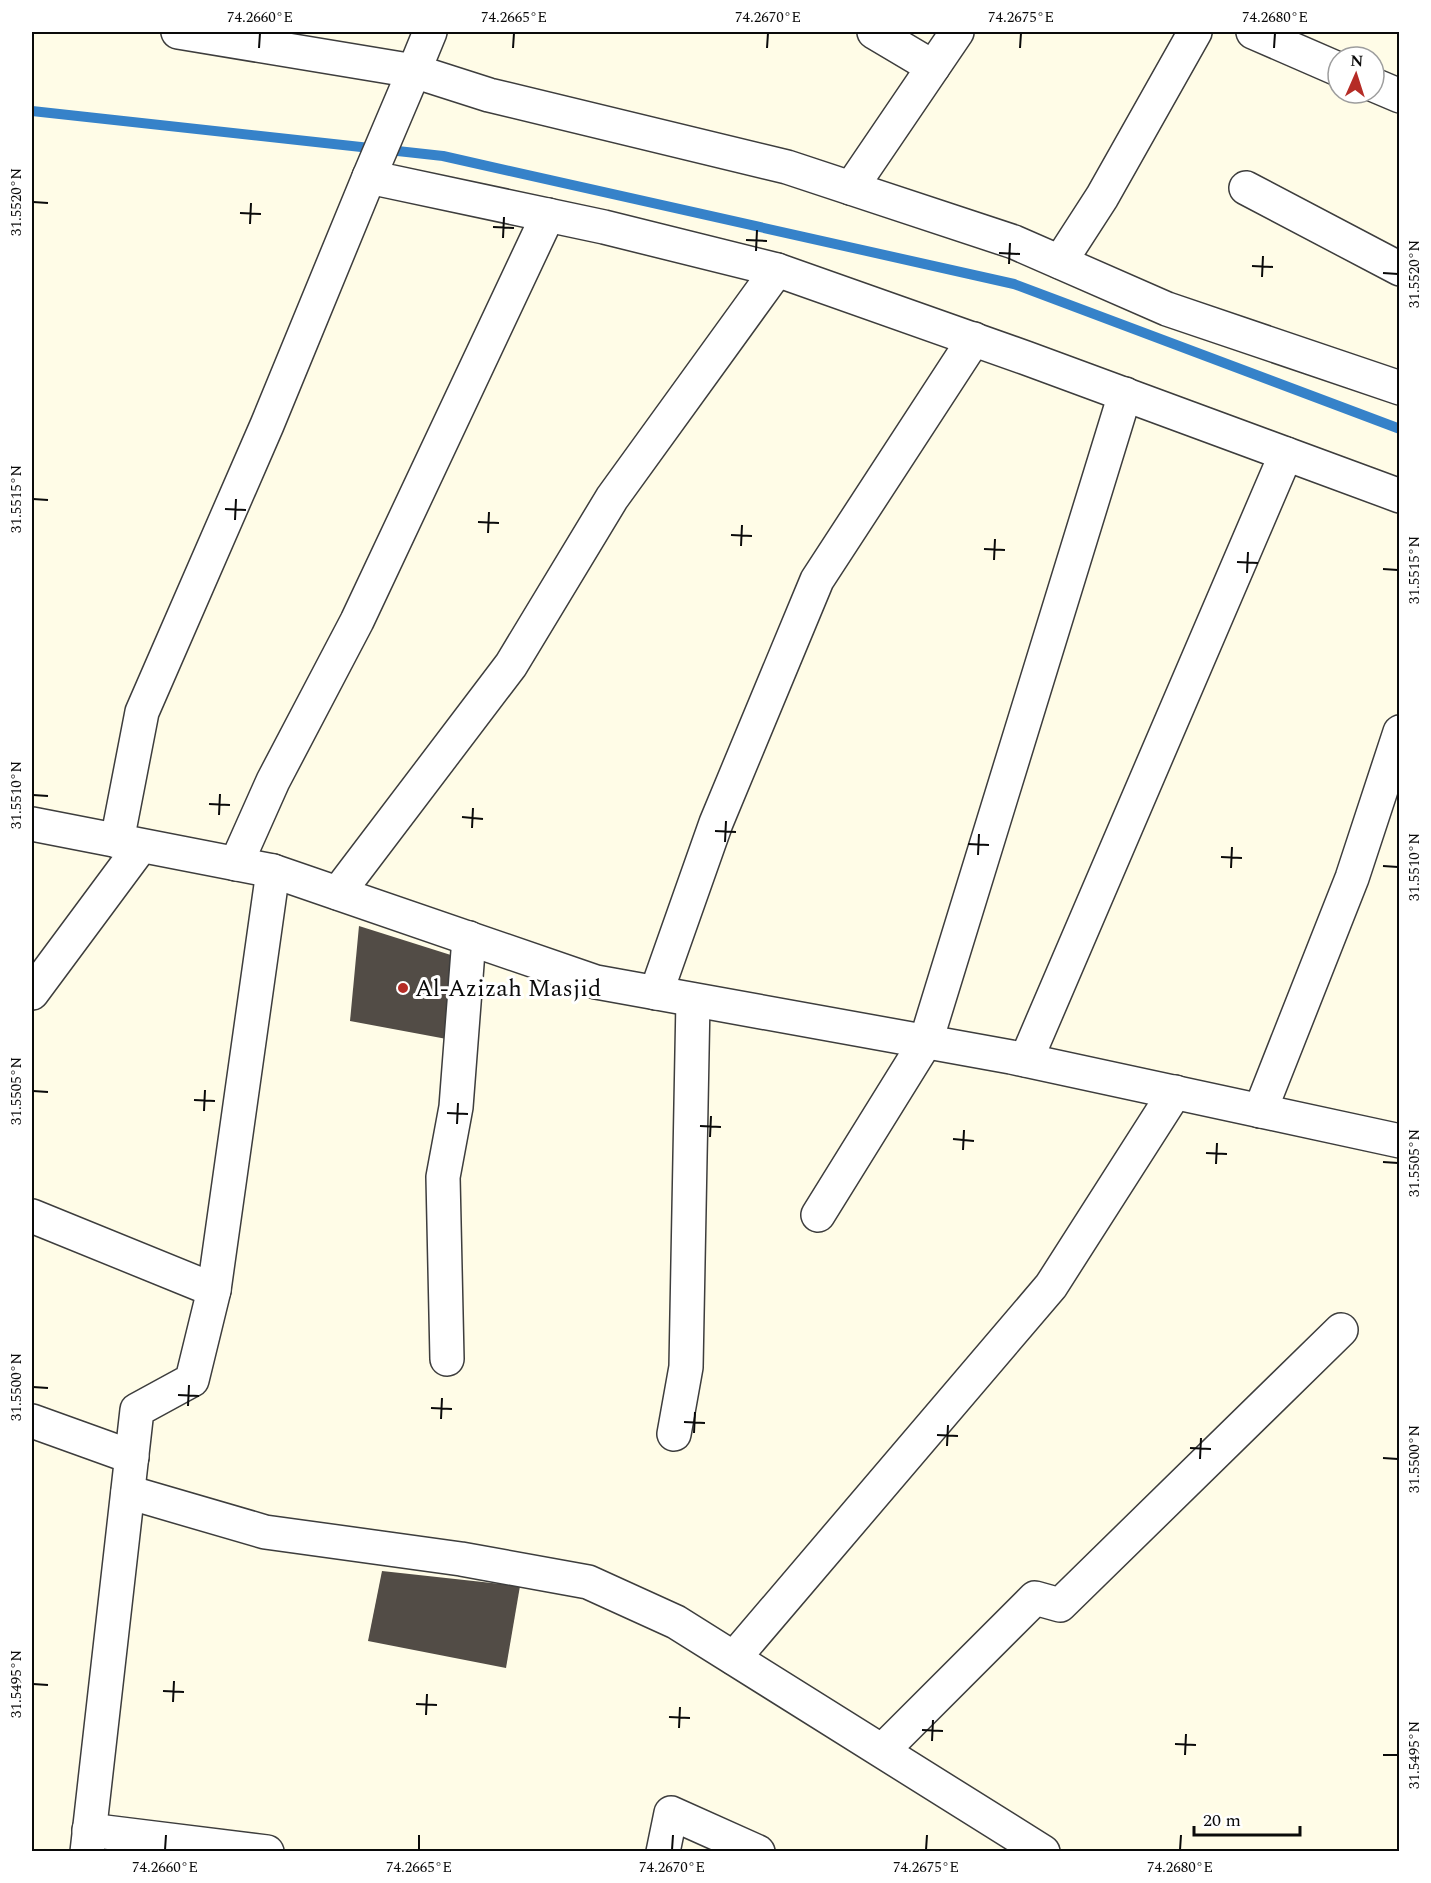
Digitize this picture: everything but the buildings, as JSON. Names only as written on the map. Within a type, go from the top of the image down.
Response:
[{"type":"street","points":[[178,32],[407,86],[489,95],[787,167],[1014,242],[1167,309],[1400,388]]},
{"type":"street","points":[[32,993],[129,843],[142,712],[267,425],[430,32]]},
{"type":"street","points":[[874,32],[933,67]]},
{"type":"street","points":[[851,188],[957,32]]},
{"type":"street","points":[[1060,262],[1102,197],[1195,32]]},
{"type":"street","points":[[1253,32],[1326,64]]},
{"type":"street","points":[[1386,90],[1400,96]]},
{"type":"street","points":[[373,169],[548,215],[777,270],[974,339],[1400,496]]},
{"type":"street","points":[[1246,188],[1400,269]]},
{"type":"street","points":[[236,864],[273,782],[357,621],[548,215]]},
{"type":"street","points":[[338,893],[511,665],[612,498],[777,270]]},
{"type":"street","points":[[656,993],[716,823],[817,579],[974,339]]},
{"type":"street","points":[[818,1215],[926,1041],[1125,394]]},
{"type":"street","points":[[1026,1060],[1286,454]]},
{"type":"street","points":[[1260,1111],[1352,878],[1400,732]]},
{"type":"street","points":[[32,824],[273,871],[596,982],[1026,1060],[1400,1142]]},
{"type":"street","points":[[267,1851],[88,1840],[137,1410],[192,1380],[214,1290],[273,871]]},
{"type":"street","points":[[447,1359],[443,1177],[456,1107],[469,938]]},
{"type":"street","points":[[674,1434],[686,1367],[693,1000]]},
{"type":"street","points":[[734,1658],[1052,1286],[1175,1092]]},
{"type":"street","points":[[32,1216],[214,1290]]},
{"type":"street","points":[[883,1750],[1035,1598],[1060,1605],[1341,1330]]},
{"type":"street","points":[[32,1421],[132,1457]]},
{"type":"street","points":[[128,1492],[265,1532],[461,1559],[588,1582],[676,1622],[1043,1851]]},
{"type":"street","points":[[663,1851],[671,1813],[758,1851]]},
{"type":"waterway","points":[[32,111],[443,156],[1014,284],[1400,429]]},
{"type":"place","name":"Al-Azizah Masjid","points":[[403,988]]}]
